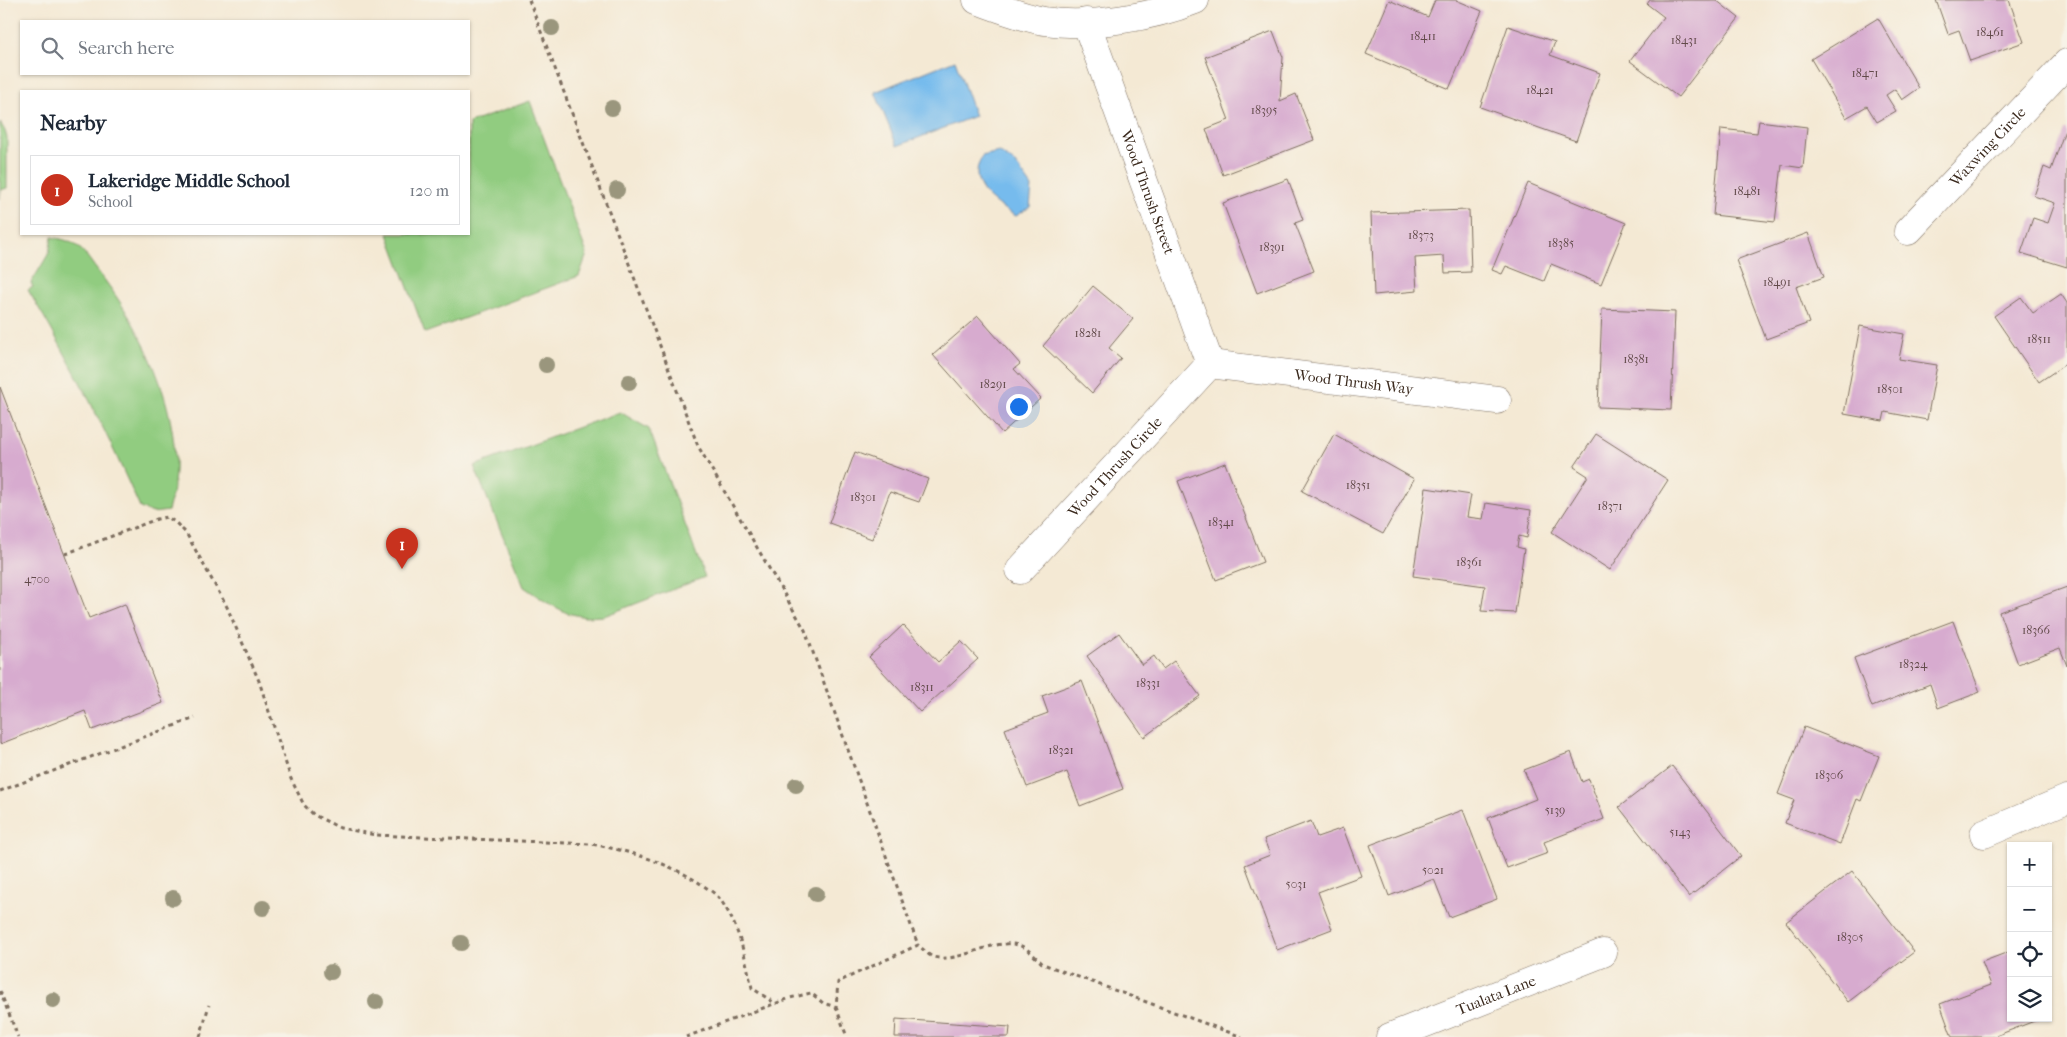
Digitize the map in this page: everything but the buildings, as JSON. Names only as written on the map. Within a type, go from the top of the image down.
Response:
[{"type":"street","points":[[977,0],[1013,13],[1045,21],[1086,22],[1139,17],[1195,0]]},
{"type":"street","name":"Wood Thrush Street","points":[[1086,22],[1210,364]]},
{"type":"street","name":"Waxwing Circle","points":[[1908,231],[2067,63]]},
{"type":"street","name":"Wood Thrush Way","points":[[1210,364],[1497,400]]},
{"type":"street","name":"Wood Thrush Circle","points":[[1020,570],[1210,364]]},
{"type":"street","points":[[1984,834],[2067,799]]},
{"type":"street","name":"Tualata Lane","points":[[1390,1037],[1603,953]]},
{"type":"path","points":[[528,0],[698,446],[805,630],[918,945],[932,957],[947,957],[976,952],[1000,943],[1020,945],[1043,964],[1242,1037]]},
{"type":"path","points":[[64,554],[157,519],[167,517],[175,522],[186,534],[199,554],[227,607],[259,681],[291,779],[304,805],[314,815],[340,828],[366,834],[590,844],[621,849],[666,864],[689,876],[718,897],[726,909],[743,947],[752,988],[776,1004]]},
{"type":"path","points":[[0,791],[195,718]]},
{"type":"path","points":[[847,1037],[836,1007],[838,982],[918,945]]},
{"type":"path","points":[[0,991],[18,1037]]},
{"type":"path","points":[[686,1037],[790,998],[811,993],[823,1003],[836,1007]]},
{"type":"path","points":[[200,1037],[209,1005]]},
{"type":"green space","points":[[530,101],[587,254],[579,276],[425,333],[388,235],[470,235],[470,123]]},
{"type":"green space","points":[[0,122],[7,138],[7,188],[1,190],[0,199]]},
{"type":"green space","points":[[52,237],[78,246],[87,256],[126,312],[150,358],[160,382],[167,407],[175,458],[173,491],[168,511],[153,513],[140,508],[88,397],[28,290],[33,287],[31,283],[49,253]]},
{"type":"green space","points":[[620,412],[649,429],[705,577],[604,616],[585,617],[567,613],[524,587],[474,466]]},
{"type":"water","points":[[955,60],[975,116],[897,146],[875,92]]},
{"type":"water","points":[[999,152],[1016,164],[1032,187],[1030,207],[1016,216],[990,198],[980,186],[978,179],[977,169],[982,156]]},
{"type":"place","name":"Lakeridge Middle School","points":[[402,569]]}]
